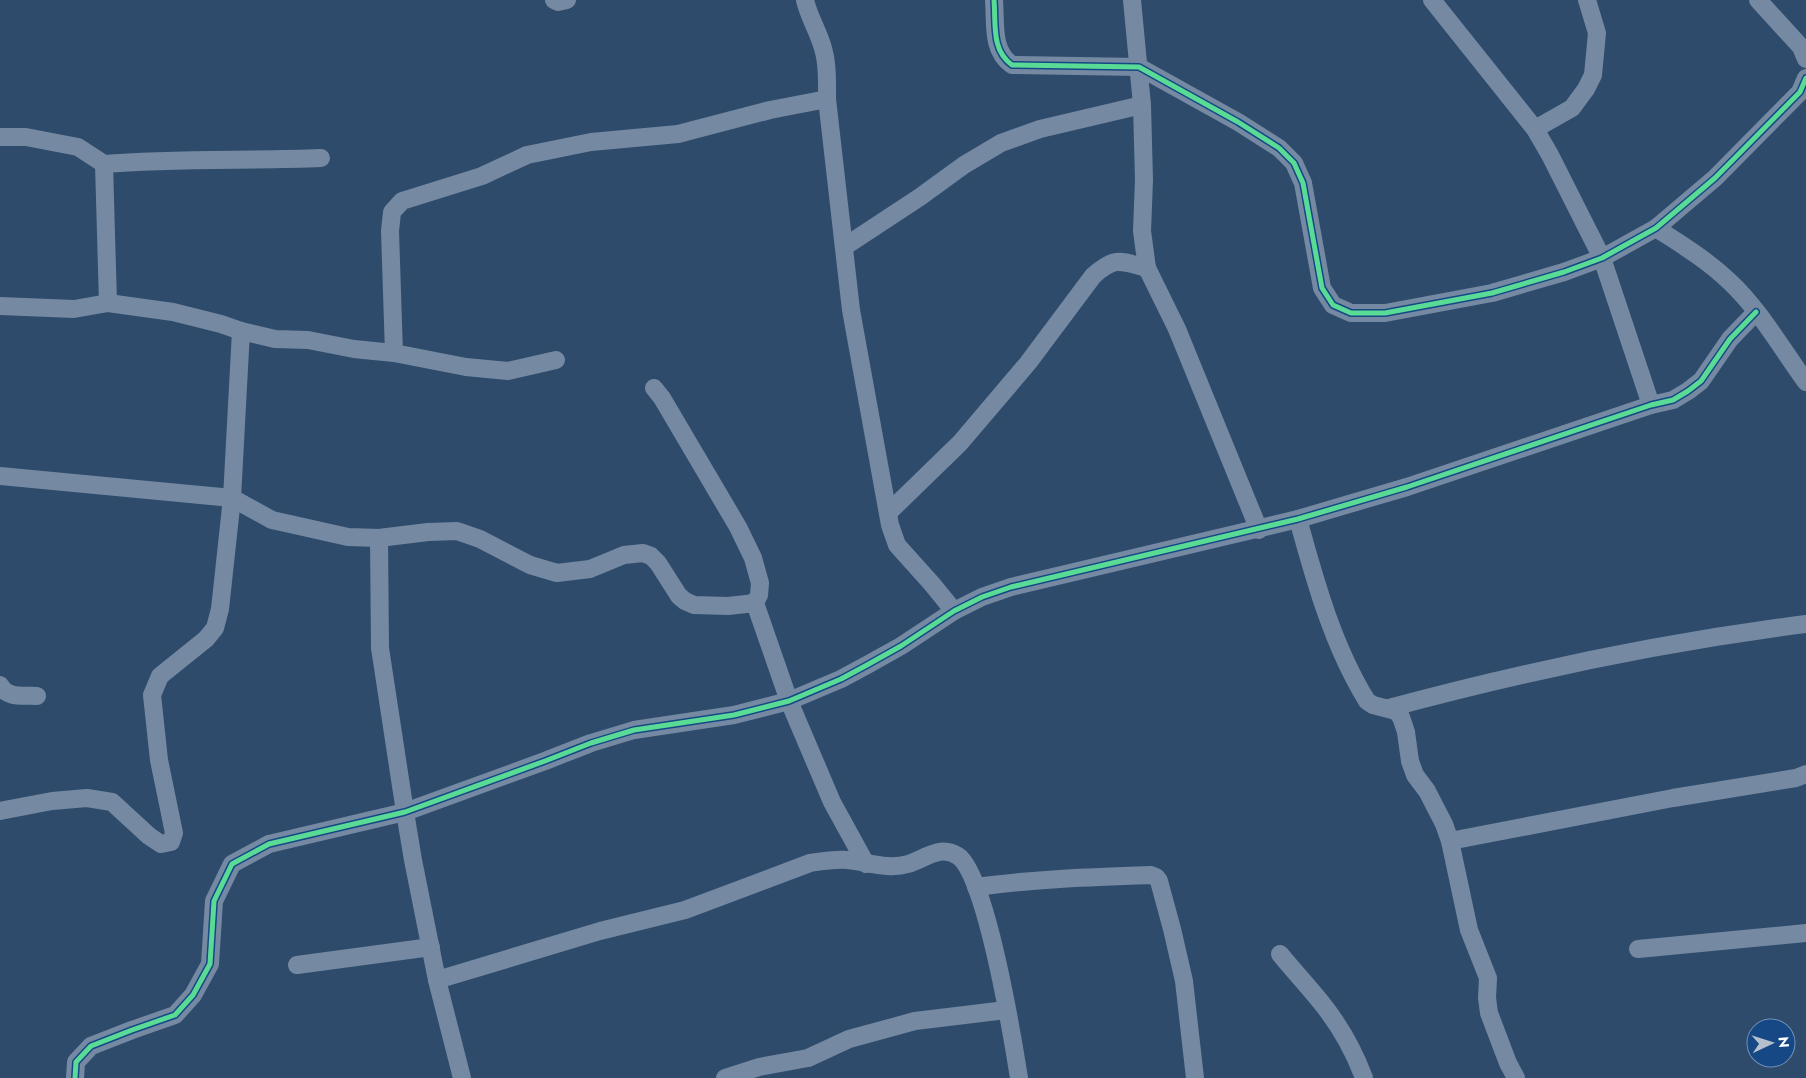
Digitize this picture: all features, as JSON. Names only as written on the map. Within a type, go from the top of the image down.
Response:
[{"type":"street","points":[[554,0],[558,2],[567,0]]},
{"type":"street","points":[[805,0],[824,51],[827,99],[851,310],[890,524],[898,545],[954,611]]},
{"type":"street","points":[[994,0],[997,48],[1003,59],[1012,65],[1139,67],[1238,122],[1279,148],[1294,162],[1303,182],[1322,288],[1333,305],[1351,313],[1385,313],[1492,293],[1564,272],[1602,258],[1656,228],[1715,178],[1800,92],[1806,78]]},
{"type":"street","points":[[1132,0],[1142,105],[1144,180],[1142,231],[1147,268],[1177,329],[1259,530]]},
{"type":"street","points":[[1432,0],[1535,129],[1550,155],[1602,258],[1651,405]]},
{"type":"street","points":[[1535,129],[1572,108],[1586,89],[1593,75],[1597,33],[1587,0]]},
{"type":"street","points":[[1758,0],[1802,47],[1806,59]]},
{"type":"street","points":[[394,353],[390,231],[392,212],[402,201],[482,176],[526,155],[591,142],[678,134],[770,110],[827,99]]},
{"type":"street","points":[[844,247],[920,197],[964,164],[1001,143],[1040,129],[1142,105]]},
{"type":"street","points":[[0,137],[26,137],[78,147],[104,164],[154,160],[253,161],[321,158]]},
{"type":"street","points":[[104,164],[108,303]]},
{"type":"street","points":[[1656,228],[1704,259],[1731,283],[1756,312],[1806,382]]},
{"type":"street","points":[[888,513],[960,443],[1028,363],[1093,276],[1106,265],[1120,260],[1147,268]]},
{"type":"street","points":[[0,306],[74,308],[108,303],[172,312],[275,339],[308,340],[354,349],[394,353],[466,367],[508,371],[556,360]]},
{"type":"street","points":[[75,1078],[76,1062],[91,1046],[175,1016],[193,995],[210,964],[214,902],[232,864],[269,844],[405,812],[634,730],[734,715],[789,701],[867,666],[954,611],[982,597],[1011,587],[1164,550],[1259,530],[1298,519],[1407,487],[1651,405],[1673,400],[1701,381],[1730,339],[1756,312]]},
{"type":"street","points":[[0,811],[52,801],[87,798],[112,802],[149,836],[161,844],[171,842],[174,832],[159,760],[152,695],[160,676],[206,639],[215,628],[220,608],[232,498],[241,331]]},
{"type":"street","points":[[654,388],[662,398],[738,527],[754,558],[760,583],[755,603],[789,701],[832,802],[866,864]]},
{"type":"street","points":[[0,476],[232,498],[272,520],[348,537],[379,538],[428,532],[458,531],[480,539],[530,565],[556,573],[590,569],[624,555],[643,553],[651,556],[658,563],[679,596],[685,601],[694,605],[728,606],[755,603]]},
{"type":"street","points":[[1298,519],[1329,623],[1345,659],[1367,702],[1396,710],[1401,716],[1406,732],[1410,761],[1415,775],[1427,791],[1450,841],[1469,930],[1488,978],[1487,998],[1489,1012],[1501,1046],[1516,1078]]},
{"type":"street","points":[[379,538],[380,648],[405,812],[437,980],[462,1078]]},
{"type":"street","points":[[1388,708],[1474,685],[1603,657],[1720,636],[1806,624]]},
{"type":"street","points":[[0,685],[4,692],[11,695],[37,696]]},
{"type":"street","points":[[1450,841],[1664,800],[1787,780],[1806,774]]},
{"type":"street","points":[[437,980],[600,931],[685,910],[810,863],[828,860],[848,860],[890,866],[908,864],[936,852],[951,852],[965,862],[983,904],[1019,1078]]},
{"type":"street","points":[[976,887],[1017,881],[1062,878],[1151,874],[1156,877],[1160,881],[1166,901],[1184,980],[1195,1078]]},
{"type":"street","points":[[1638,948],[1806,933]]},
{"type":"street","points":[[297,965],[431,947]]},
{"type":"street","points":[[1280,954],[1321,1002],[1350,1048],[1364,1078]]},
{"type":"street","points":[[725,1078],[759,1067],[808,1058],[849,1039],[906,1023],[1006,1010]]},
{"type":"cycle path","points":[[994,0],[998,44],[1005,59],[1012,65],[1139,67],[1238,122],[1279,148],[1294,163],[1303,183],[1322,288],[1333,305],[1351,313],[1385,313],[1492,293],[1564,272],[1602,258],[1656,228],[1715,178],[1800,92],[1806,78]]},
{"type":"cycle path","points":[[75,1078],[76,1062],[91,1046],[175,1015],[193,995],[210,964],[214,901],[232,864],[269,844],[405,812],[591,743],[634,730],[734,715],[789,701],[841,679],[867,665],[901,646],[954,611],[982,597],[1011,587],[1298,519],[1407,487],[1651,405],[1673,400],[1701,381],[1730,339],[1756,312]]}]
